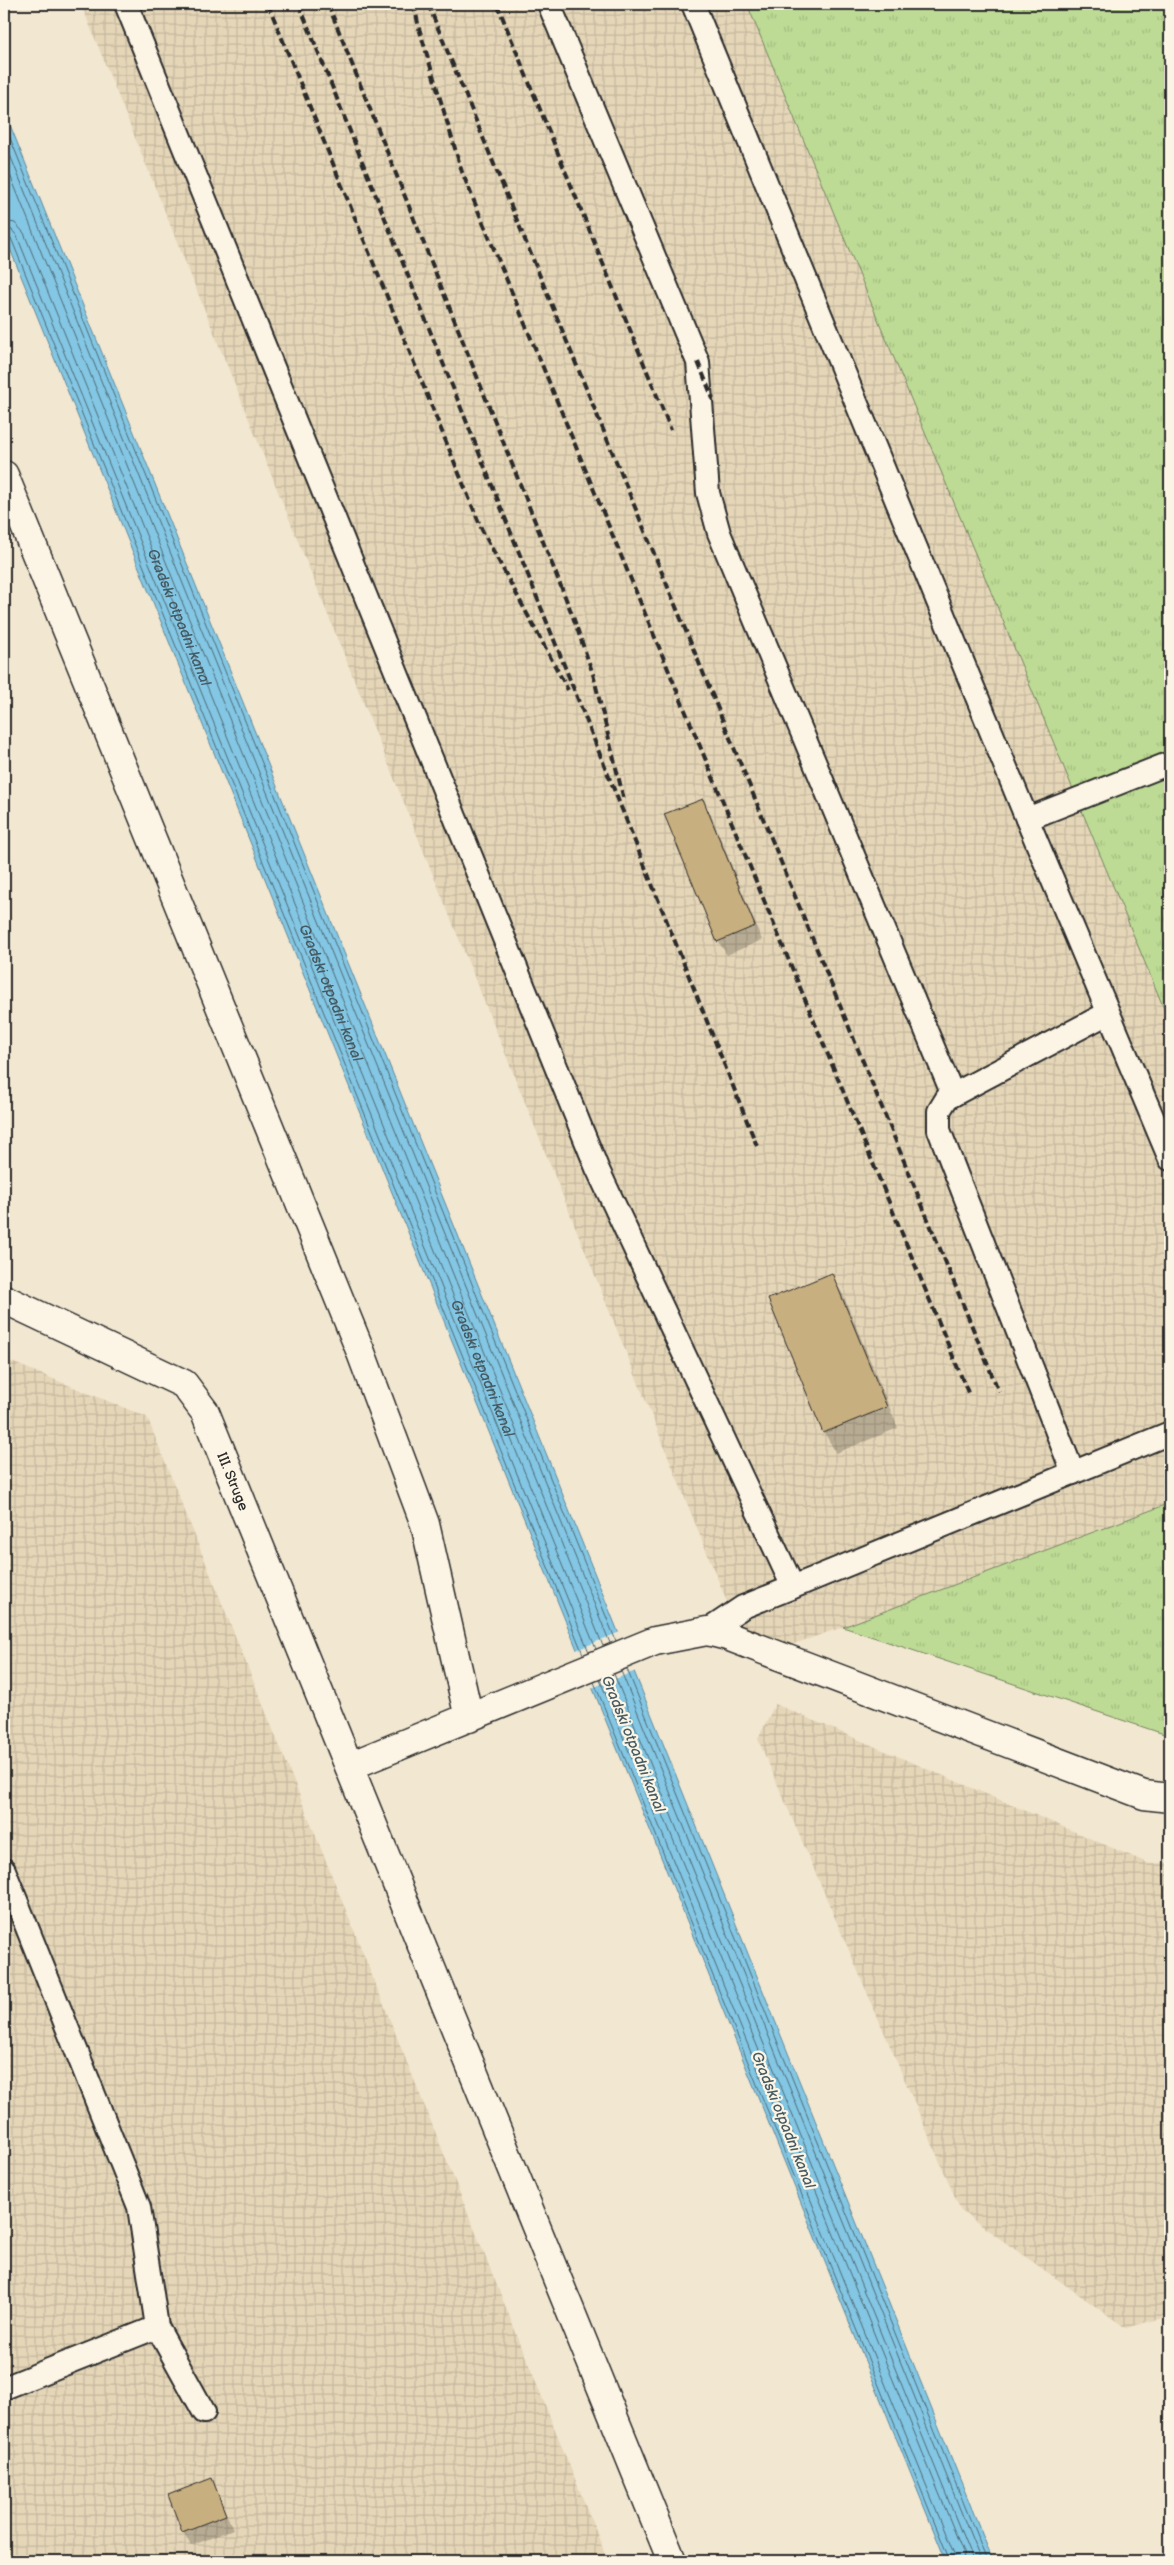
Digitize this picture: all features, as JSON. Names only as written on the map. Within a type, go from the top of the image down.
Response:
[{"type":"street","points":[[4,475],[360,1350],[425,1524],[469,1718]]},
{"type":"street","name":"III. Struge","points":[[4,1299],[184,1384],[205,1412],[672,2561]]},
{"type":"street","points":[[350,1766],[655,1640],[707,1631],[727,1636],[1144,1795],[1170,1798]]},
{"type":"lane","points":[[126,4],[597,1168],[793,1587]]},
{"type":"lane","points":[[549,4],[698,362],[708,493],[719,533],[953,1095]]},
{"type":"lane","points":[[693,4],[1027,819],[1170,1159]]},
{"type":"lane","points":[[1027,819],[1170,763]]},
{"type":"lane","points":[[1073,1473],[939,1130],[939,1111],[947,1098],[1108,1013]]},
{"type":"lane","points":[[707,1631],[743,1607],[1170,1434]]},
{"type":"lane","points":[[4,1870],[139,2207],[157,2327],[204,2412]]},
{"type":"lane","points":[[4,2388],[157,2327]]},
{"type":"shaded area","points":[[81,4],[747,4],[1170,1023],[1170,1503],[843,1627],[750,1659]]},
{"type":"shaded area","points":[[4,1359],[147,1417],[608,2561],[4,2561]]},
{"type":"shaded area","points":[[775,1704],[1150,1864],[1170,1862],[1170,2316],[1126,2328],[961,2211],[758,1739]]},
{"type":"green space","points":[[747,4],[1170,4],[1170,1023]]},
{"type":"green space","points":[[1170,1503],[1170,1736],[843,1627]]},
{"type":"water","name":"Gradski otpadni kanal","points":[[4,110],[993,2561],[946,2561],[4,234]]},
{"type":"pier","points":[[620,1632],[636,1671],[589,1689],[574,1651]]},
{"type":"building","points":[[703,799],[755,926],[717,942],[664,814]]},
{"type":"building","points":[[832,1273],[887,1407],[823,1433],[768,1299]]},
{"type":"building","points":[[212,2478],[226,2515],[182,2532],[168,2495]]},
{"type":"railway","points":[[268,4],[482,530],[568,690]]},
{"type":"railway","points":[[299,4],[757,1146]]},
{"type":"railway","points":[[328,4],[572,614],[593,674],[624,800]]},
{"type":"railway","points":[[414,4],[419,28],[462,172],[969,1395]]},
{"type":"railway","points":[[428,4],[999,1392]]},
{"type":"railway","points":[[497,4],[671,430]]},
{"type":"railway","points":[[698,362],[713,399]]}]
